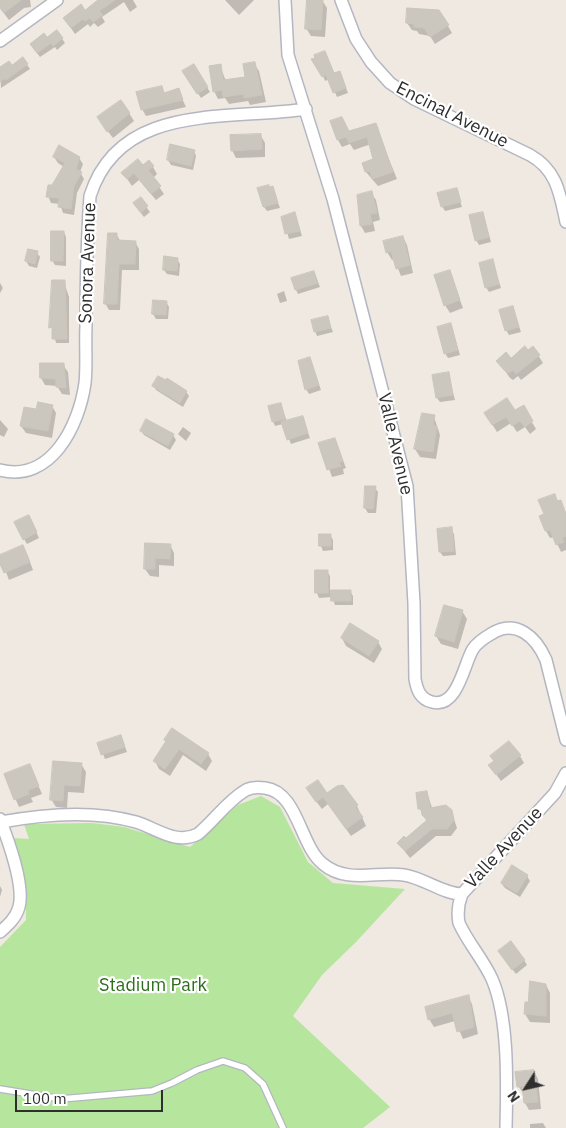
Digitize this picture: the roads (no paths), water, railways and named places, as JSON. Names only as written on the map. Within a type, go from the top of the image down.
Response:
[{"type":"street","points":[[0,41],[57,0]]},
{"type":"street","name":"Valle Avenue","points":[[285,0],[288,55],[333,199],[407,486],[414,603],[415,679],[418,692],[428,701],[434,703],[447,699],[458,687],[473,649],[482,640],[499,629],[509,627],[517,629],[531,636],[541,648],[546,660],[566,740]]},
{"type":"street","name":"Encinal Avenue","points":[[341,0],[356,38],[371,62],[390,83],[414,99],[530,155],[544,164],[559,188],[566,222]]},
{"type":"street","name":"Sonora Avenue","points":[[0,470],[16,473],[33,469],[57,452],[71,429],[85,383],[90,196],[99,174],[117,150],[140,135],[172,122],[188,118],[281,113],[306,109]]},
{"type":"street","name":"Valle Avenue","points":[[506,1128],[507,1091],[500,1007],[492,979],[459,923],[457,915],[462,894],[555,793],[566,773]]},
{"type":"street","points":[[0,932],[14,917],[20,897],[16,873],[1,820],[83,815],[130,820],[175,838],[191,837],[198,834],[233,799],[252,787],[269,788],[281,795],[289,805],[313,853],[323,864],[334,871],[363,877],[405,875],[462,894]]},
{"type":"lane","points":[[0,1089],[61,1099],[152,1091],[197,1070],[223,1061],[246,1068],[263,1084],[283,1128]]},
{"type":"park label","name":"Stadium Park","points":[[153,986]]}]
